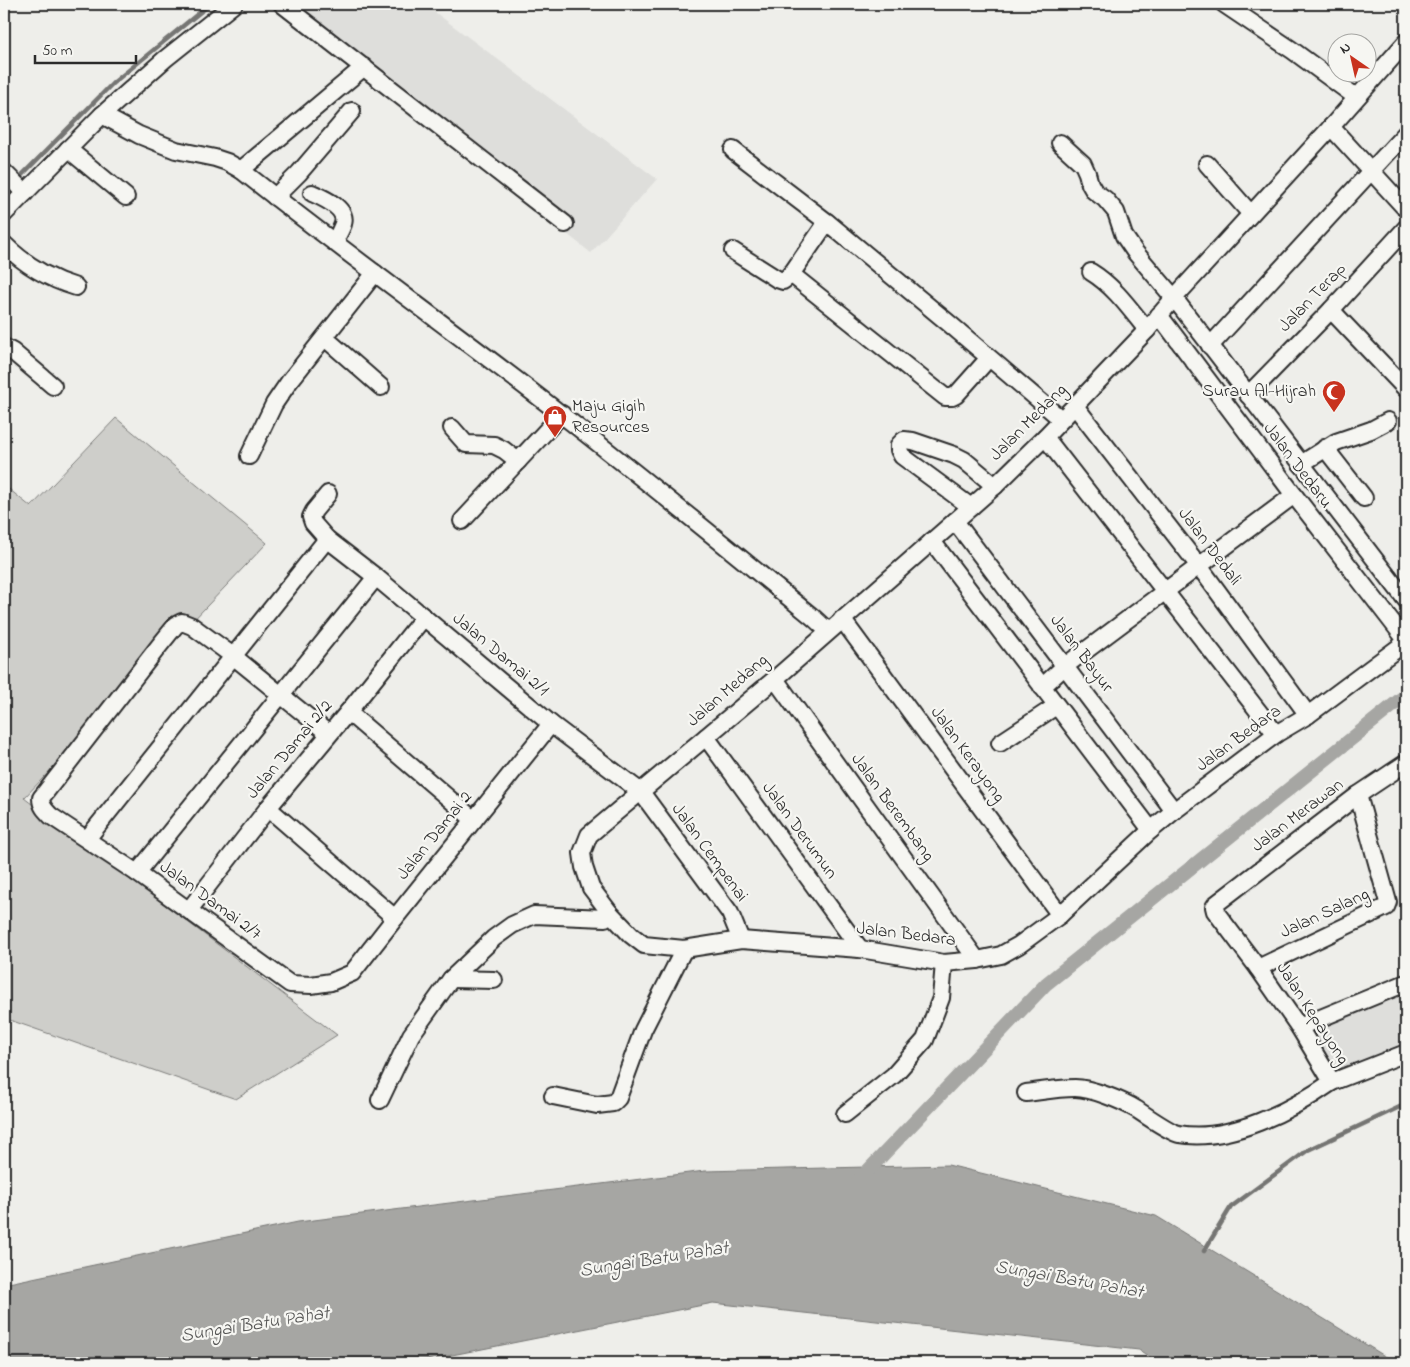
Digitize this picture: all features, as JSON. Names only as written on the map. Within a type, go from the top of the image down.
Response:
[{"type":"street","points":[[4,214],[12,180],[68,149],[102,115],[165,59],[234,4]]},
{"type":"street","points":[[282,4],[565,224]]},
{"type":"street","points":[[1224,4],[1292,50],[1356,97]]},
{"type":"street","name":"Jalan Medang","points":[[641,792],[995,486],[1045,437],[1147,330],[1250,213],[1406,42]]},
{"type":"street","points":[[241,170],[364,67]]},
{"type":"street","points":[[275,197],[299,173],[352,111]]},
{"type":"street","points":[[102,115],[140,135],[176,150],[215,158],[241,170],[562,414],[828,631]]},
{"type":"street","points":[[1331,126],[1406,209]]},
{"type":"street","points":[[1210,346],[1406,133]]},
{"type":"street","name":"Jalan Dedaru","points":[[1060,143],[1083,164],[1090,184],[1116,212],[1124,236],[1135,252],[1174,298],[1301,464],[1401,583],[1406,600]]},
{"type":"street","points":[[68,149],[126,196]]},
{"type":"street","points":[[733,150],[827,222],[1061,420]]},
{"type":"street","points":[[1206,164],[1250,213]]},
{"type":"street","points":[[312,192],[337,206],[343,218],[344,223],[335,242]]},
{"type":"street","points":[[733,251],[783,281],[827,222]]},
{"type":"street","name":"Jalan Terap","points":[[1248,394],[1331,310],[1406,228]]},
{"type":"street","points":[[4,244],[39,272],[76,287]]},
{"type":"street","points":[[1091,272],[1110,286],[1147,330]]},
{"type":"street","points":[[249,456],[274,404],[289,382],[375,273]]},
{"type":"street","points":[[790,274],[946,397],[956,395],[990,358]]},
{"type":"street","points":[[1331,310],[1406,389]]},
{"type":"street","name":"Jalan Dedaru","points":[[1159,315],[1406,641]]},
{"type":"street","points":[[324,338],[380,387]]},
{"type":"street","points":[[4,346],[53,386]]},
{"type":"street","name":"Jalan Dedali","points":[[1075,406],[1199,566],[1308,715]]},
{"type":"street","points":[[462,521],[562,414]]},
{"type":"street","points":[[1301,464],[1336,442],[1371,430],[1388,421]]},
{"type":"street","points":[[452,428],[466,444],[494,446],[504,450],[518,461]]},
{"type":"street","points":[[1045,437],[1276,734]]},
{"type":"street","points":[[972,506],[902,456],[899,445],[904,440],[913,441],[954,455],[964,460],[995,486]]},
{"type":"street","points":[[1325,448],[1364,498]]},
{"type":"street","name":"Jalan Damai 2/1","points":[[328,494],[311,517],[313,524],[327,539],[376,577],[550,724],[641,792]]},
{"type":"street","points":[[1042,687],[1065,666],[1294,495]]},
{"type":"street","name":"Jalan Bayur","points":[[955,521],[1174,811]]},
{"type":"street","points":[[87,839],[327,539]]},
{"type":"street","points":[[932,541],[1151,830]]},
{"type":"street","points":[[137,873],[376,577]]},
{"type":"street","name":"Jalan Damai 2/2","points":[[189,910],[268,808],[424,617]]},
{"type":"street","name":"Jalan Kerayong","points":[[842,618],[1060,915]]},
{"type":"street","name":"Jalan Damai 2/7","points":[[233,656],[192,626],[182,622],[176,625],[41,798],[41,804],[51,816],[137,873],[290,984],[311,986],[331,982],[352,973]]},
{"type":"street","name":"Jalan Bedara","points":[[641,792],[589,835],[582,853],[584,867],[591,888],[610,913],[631,935],[644,945],[684,949],[741,940],[860,949],[944,964],[977,960],[1001,955],[1019,945],[1060,915],[1174,811],[1276,734],[1308,715],[1406,641]]},
{"type":"street","points":[[233,656],[329,734]]},
{"type":"street","name":"Jalan Berembang","points":[[774,679],[977,960]]},
{"type":"street","points":[[1000,743],[1056,706]]},
{"type":"street","points":[[348,712],[474,820]]},
{"type":"street","name":"Jalan Damai 2","points":[[352,973],[550,724]]},
{"type":"street","name":"Jalan Derumun","points":[[706,737],[860,949]]},
{"type":"street","name":"Jalan Merawan","points":[[1216,904],[1358,795],[1406,762]]},
{"type":"street","name":"Jalan Cempenai","points":[[641,792],[730,913],[741,940]]},
{"type":"street","name":"Jalan Salang","points":[[1258,968],[1386,907],[1388,902],[1358,795]]},
{"type":"street","points":[[268,808],[395,918]]},
{"type":"street","name":"Jalan Kepayong","points":[[1216,904],[1214,911],[1300,1027],[1332,1082],[1406,1053]]},
{"type":"street","points":[[380,1100],[410,1035],[451,979],[494,938],[512,925],[534,915],[605,918],[610,913]]},
{"type":"street","points":[[554,1096],[597,1105],[614,1103],[618,1098],[643,1030],[684,949]]},
{"type":"street","points":[[845,1114],[894,1075],[925,1040],[941,998],[944,964]]},
{"type":"street","points":[[451,979],[494,980]]},
{"type":"street","points":[[1300,1027],[1406,983]]},
{"type":"street","points":[[1026,1093],[1077,1088],[1102,1094],[1134,1107],[1178,1134],[1212,1136],[1249,1126],[1290,1107],[1332,1082]]},
{"type":"shaded area","points":[[278,4],[424,4],[657,179],[591,253]]},
{"type":"shaded area","points":[[116,418],[267,543],[24,798],[337,1035],[236,1099],[4,1018],[4,485],[31,507]]},
{"type":"shaded area","points":[[1406,979],[1406,1058],[1330,1088],[1293,1026]]},
{"type":"water","name":"Sungai Batu Pahat","points":[[948,1165],[1156,1216],[1396,1363],[1159,1363],[1139,1350],[713,1303],[412,1363],[4,1363],[4,1284],[298,1222],[705,1171]]},
{"type":"waterway","points":[[17,180],[113,83],[210,4]]},
{"type":"waterway","points":[[4,193],[12,185]]},
{"type":"waterway","points":[[858,1181],[1046,984],[1406,695]]},
{"type":"waterway","points":[[1204,1251],[1231,1207],[1308,1150],[1406,1104]]},
{"type":"place","name":"Surau Al-Hijrah","points":[[1334,413]]},
{"type":"place","name":"Maju Gigih Resources","points":[[555,438]]}]
